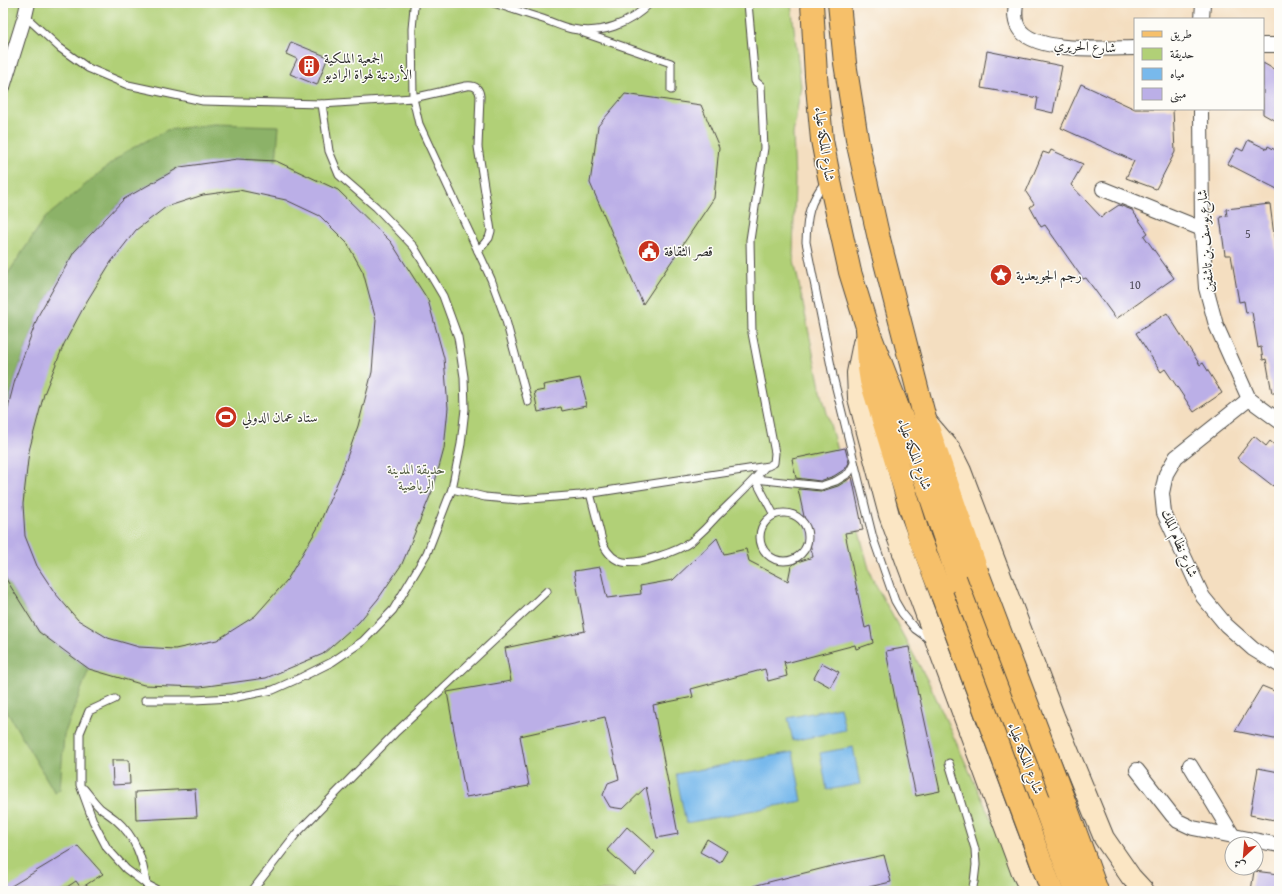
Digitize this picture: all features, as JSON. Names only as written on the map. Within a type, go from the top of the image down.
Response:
[{"type":"main road","name":"شارع الملكة علياء","points":[[812,3],[816,76],[822,140],[850,272],[867,327],[919,462],[1063,798],[1097,891]]},
{"type":"main road","name":"شارع الملكة علياء","points":[[839,3],[845,63],[858,145],[878,232],[925,419],[968,576],[1044,805],[1075,891]]},
{"type":"main road","points":[[867,327],[871,382],[920,539],[1052,891]]},
{"type":"main road","points":[[867,327],[857,373],[858,398],[889,515],[1021,871],[1031,891]]},
{"type":"main road","points":[[925,419],[950,449],[961,471],[1054,716],[1104,838],[1131,877],[1144,891]]},
{"type":"main road","points":[[1021,871],[1049,875],[1076,867],[1097,849],[1104,838]]},
{"type":"street","name":"شارع الحريري","points":[[1016,3],[1015,18],[1018,28],[1024,35],[1039,42],[1058,47],[1134,48]]},
{"type":"street","points":[[1202,18],[1203,3]]},
{"type":"street","points":[[3,87],[26,10]]},
{"type":"street","points":[[1264,46],[1279,45]]},
{"type":"street","name":"شارع يوسف بن تاشفين","points":[[1202,110],[1202,229],[1206,288],[1216,325],[1249,399],[1279,421]]},
{"type":"street","points":[[1103,189],[1202,229]]},
{"type":"street","name":"شارع نظام الملك","points":[[1249,399],[1176,457],[1166,474],[1162,493],[1164,513],[1203,597],[1226,625],[1253,649],[1279,665]]},
{"type":"street","points":[[1190,765],[1233,836]]},
{"type":"street","points":[[1137,770],[1178,821],[1193,828],[1233,836]]},
{"type":"street","points":[[1264,842],[1279,845]]},
{"type":"lane","points":[[493,3],[672,63],[671,90]]},
{"type":"lane","points":[[572,29],[590,31],[608,28],[626,22],[641,12],[650,3]]},
{"type":"lane","points":[[452,489],[485,497],[519,500],[590,493],[765,466],[774,463],[775,456],[752,333],[750,240],[764,148],[761,86],[755,82],[748,3]]},
{"type":"lane","points":[[413,4],[413,98],[419,124],[491,279],[505,317],[528,402]]},
{"type":"lane","points":[[26,10],[60,48],[88,68],[128,85],[203,101],[322,104],[413,98],[471,85],[476,87],[480,96],[478,148],[492,231],[490,238],[478,250]]},
{"type":"lane","points":[[145,700],[232,698],[274,690],[332,662],[363,641],[393,610],[427,553],[452,489],[461,444],[465,409],[464,377],[458,337],[443,296],[414,247],[376,207],[339,175],[329,151],[322,104]]},
{"type":"lane","points":[[829,177],[816,194],[809,209],[806,242],[833,376],[873,538],[895,601],[902,613],[915,629],[938,646]]},
{"type":"lane","points":[[755,479],[821,486],[836,481],[849,473],[854,463]]},
{"type":"lane","points":[[590,493],[603,544],[606,550],[616,559],[623,562],[630,562],[668,553],[692,541],[755,479],[765,466]]},
{"type":"lane","points":[[755,479],[774,515]]},
{"type":"lane","points":[[782,513],[790,514],[797,517],[805,526],[808,538],[802,552],[796,558],[781,560],[773,558],[767,554],[762,547],[760,532],[763,525],[774,515],[782,513]]},
{"type":"lane","points":[[252,891],[296,834],[389,739],[547,591]]},
{"type":"lane","points":[[115,699],[89,711],[80,733],[80,785],[93,821],[107,848],[126,869],[146,884],[159,891]]},
{"type":"lane","points":[[949,763],[975,849],[976,865],[972,891]]},
{"type":"lane","points":[[80,785],[101,809],[116,820],[128,833],[138,849],[142,860],[146,884]]},
{"type":"green space","name":"حديقة المدينة الرياضية","points":[[3,3],[791,3],[801,86],[793,134],[795,180],[793,255],[820,387],[871,576],[930,685],[1014,869],[1020,891],[3,891]]},
{"type":"green space","points":[[214,124],[279,126],[276,161],[180,167],[124,199],[74,252],[39,314],[16,376],[3,426],[3,281],[45,218],[125,152],[167,130]]},
{"type":"green space","points":[[3,567],[6,579],[39,632],[89,669],[64,735],[60,789],[55,793],[3,705]]},
{"type":"water","points":[[840,707],[845,730],[793,741],[788,718]]},
{"type":"water","points":[[853,747],[860,784],[827,790],[820,753]]},
{"type":"water","points":[[793,752],[802,801],[686,823],[676,774]]},
{"type":"building","name":"الجمعية الملكية الأردنية لهواة الراديو","points":[[291,42],[328,57],[317,85],[290,74],[297,59],[286,54]]},
{"type":"building","points":[[987,51],[1062,66],[1053,113],[1036,109],[1038,98],[981,88]]},
{"type":"building","points":[[1264,64],[1279,72],[1279,123],[1263,114]]},
{"type":"building","points":[[1081,84],[1134,109],[1134,110],[1173,110],[1175,152],[1156,189],[1126,178],[1134,161],[1061,128]]},
{"type":"building","name":"قصر الثقافة","points":[[625,94],[701,105],[719,147],[714,198],[643,304],[590,183],[598,126]]},
{"type":"building","points":[[1248,140],[1267,149],[1268,146],[1279,152],[1279,190],[1228,164],[1237,148],[1243,151]]},
{"type":"building","points":[[1051,150],[1083,164],[1071,185],[1101,217],[1119,205],[1132,210],[1148,233],[1144,236],[1174,278],[1116,319],[1086,278],[1083,279],[1045,225],[1041,227],[1030,207],[1034,204],[1026,192],[1043,152],[1049,154]]},
{"type":"building","points":[[237,159],[276,161],[338,190],[391,242],[428,300],[444,358],[448,408],[444,449],[433,489],[402,564],[378,599],[359,622],[323,654],[266,678],[200,687],[144,685],[89,669],[39,632],[6,579],[3,567],[3,426],[16,376],[39,314],[74,252],[124,199],[180,167]],"holes":[[[239,190],[286,200],[320,216],[347,243],[363,272],[376,320],[372,372],[358,426],[341,474],[317,529],[287,580],[255,616],[217,640],[175,649],[139,647],[108,638],[78,620],[55,593],[37,566],[25,536],[23,504],[29,451],[44,394],[64,344],[87,301],[111,262],[136,230],[166,207],[203,195]]]},
{"type":"building","points":[[1270,204],[1279,267],[1279,393],[1272,393],[1266,359],[1263,360],[1261,347],[1258,348],[1252,312],[1246,313],[1244,301],[1239,302],[1231,255],[1225,255],[1220,217],[1227,216],[1226,209]]},
{"type":"building","points":[[1167,313],[1200,365],[1203,363],[1222,393],[1194,412],[1165,369],[1161,372],[1136,333]]},
{"type":"building","points":[[580,378],[586,400],[586,406],[562,411],[561,407],[538,412],[534,392],[544,390],[543,385]]},
{"type":"building","points":[[1254,436],[1266,446],[1270,441],[1279,449],[1279,479],[1273,486],[1237,458]]},
{"type":"building","points":[[845,448],[849,463],[845,469],[834,476],[820,481],[796,478],[792,459]]},
{"type":"building","points":[[852,477],[863,530],[845,533],[865,628],[870,626],[873,643],[856,649],[855,645],[786,663],[784,661],[787,676],[768,681],[765,669],[691,689],[693,697],[653,705],[678,834],[657,838],[646,787],[623,809],[610,807],[603,795],[608,783],[619,779],[605,717],[520,736],[529,786],[466,797],[447,692],[511,681],[505,648],[585,631],[574,571],[600,567],[607,598],[641,594],[640,586],[673,580],[717,538],[724,554],[746,549],[749,561],[788,581],[791,566],[797,562],[813,557],[798,489],[822,491],[838,486]]},
{"type":"building","points":[[909,647],[918,695],[919,694],[940,791],[916,796],[886,651]]},
{"type":"building","points":[[822,663],[839,672],[830,687],[814,678]]},
{"type":"building","points":[[1262,686],[1279,693],[1279,740],[1235,731]]},
{"type":"building","points":[[112,760],[129,760],[130,784],[113,785]]},
{"type":"building","points":[[1258,768],[1279,772],[1279,821],[1250,815]]},
{"type":"building","points":[[195,789],[197,817],[136,820],[135,792]]},
{"type":"building","points":[[627,827],[655,852],[635,875],[607,850]]},
{"type":"building","points":[[707,839],[727,851],[720,863],[700,852]]},
{"type":"building","points":[[78,846],[103,874],[81,888],[76,881],[61,891],[3,891]]},
{"type":"building","points":[[884,855],[891,882],[851,891],[753,891],[753,886],[828,867]]},
{"type":"building","points":[[1264,872],[1279,874],[1279,891],[1251,891],[1253,876],[1264,876]]},
{"type":"place","name":"الجمعية الملكية الأردنية لهواة الراديو","points":[[309,66]]},
{"type":"place","name":"قصر الثقافة","points":[[649,251]]},
{"type":"place","name":"رجم الجويعدية","points":[[1001,275]]},
{"type":"place","name":"ستاد عمان الدولي","points":[[226,417]]}]
